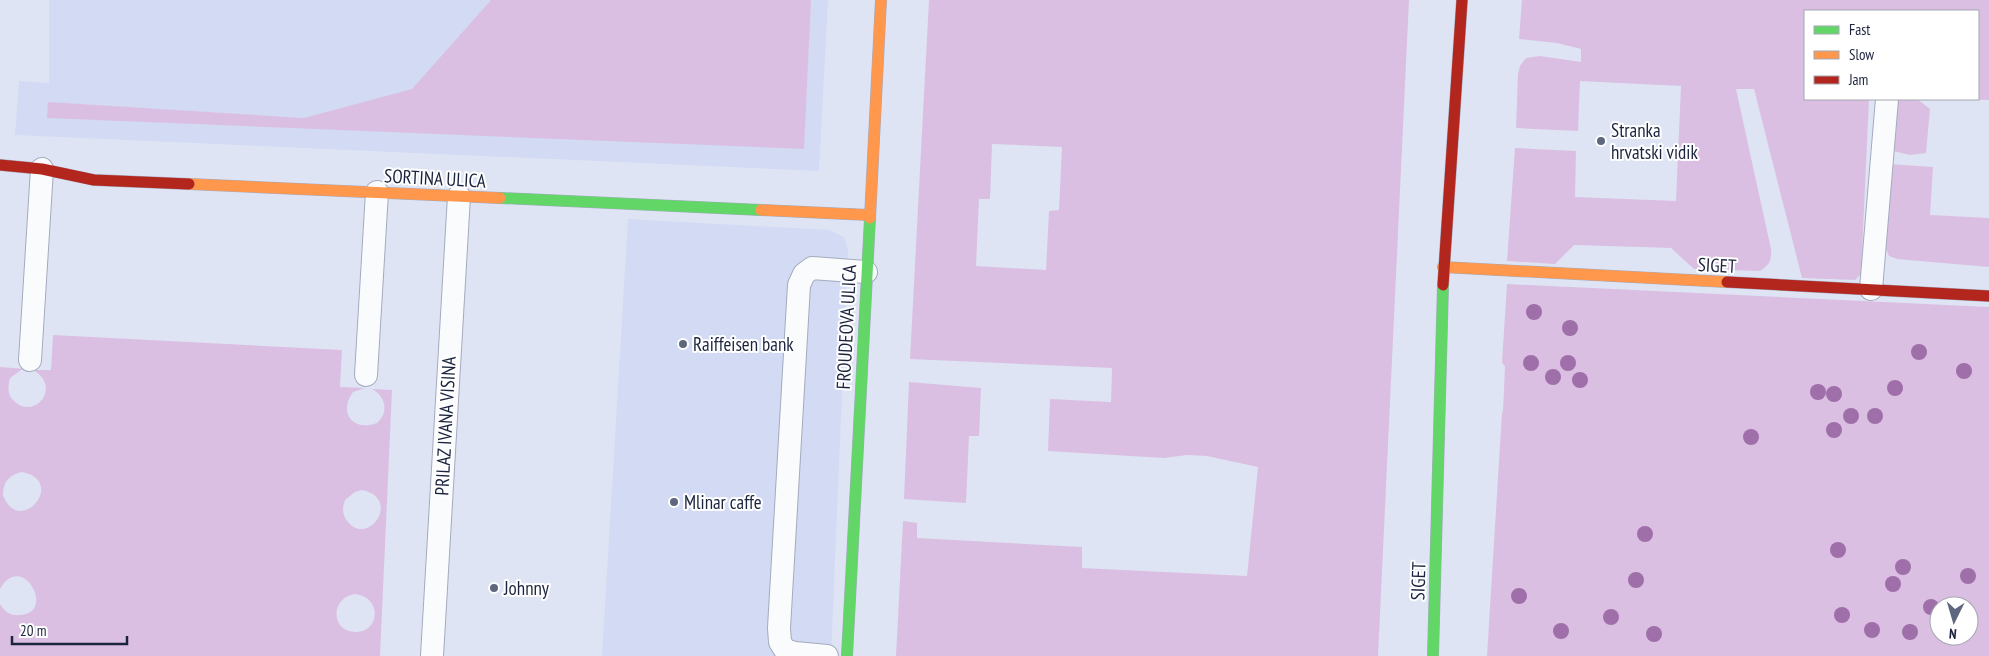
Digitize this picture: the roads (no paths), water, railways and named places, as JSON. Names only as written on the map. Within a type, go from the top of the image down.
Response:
[{"type":"street","name":"FROUDEOVA ULICA","points":[[847,656],[881,0]]},
{"type":"street","name":"SIGET","points":[[1433,656],[1443,267],[1462,0]]},
{"type":"street","name":"SORTINA ULICA","points":[[0,165],[42,169],[94,180],[869,215]]},
{"type":"street","name":"SIGET","points":[[1443,267],[1989,296]]},
{"type":"lane","points":[[1871,289],[1887,100]]},
{"type":"lane","points":[[30,360],[42,169]]},
{"type":"lane","points":[[366,375],[377,192]]},
{"type":"lane","name":"PRILAZ IVANA VISINA","points":[[432,656],[459,196]]},
{"type":"lane","points":[[827,656],[795,653],[785,650],[780,642],[799,285],[804,274],[812,268],[866,272]]},
{"type":"place","name":"Stranka hrvatski vidik","points":[[1601,141]]},
{"type":"place","name":"Raiffeisen bank","points":[[683,344]]},
{"type":"place","name":"Mlinar caffe","points":[[674,502]]},
{"type":"place","name":"Johnny","points":[[494,588]]}]
